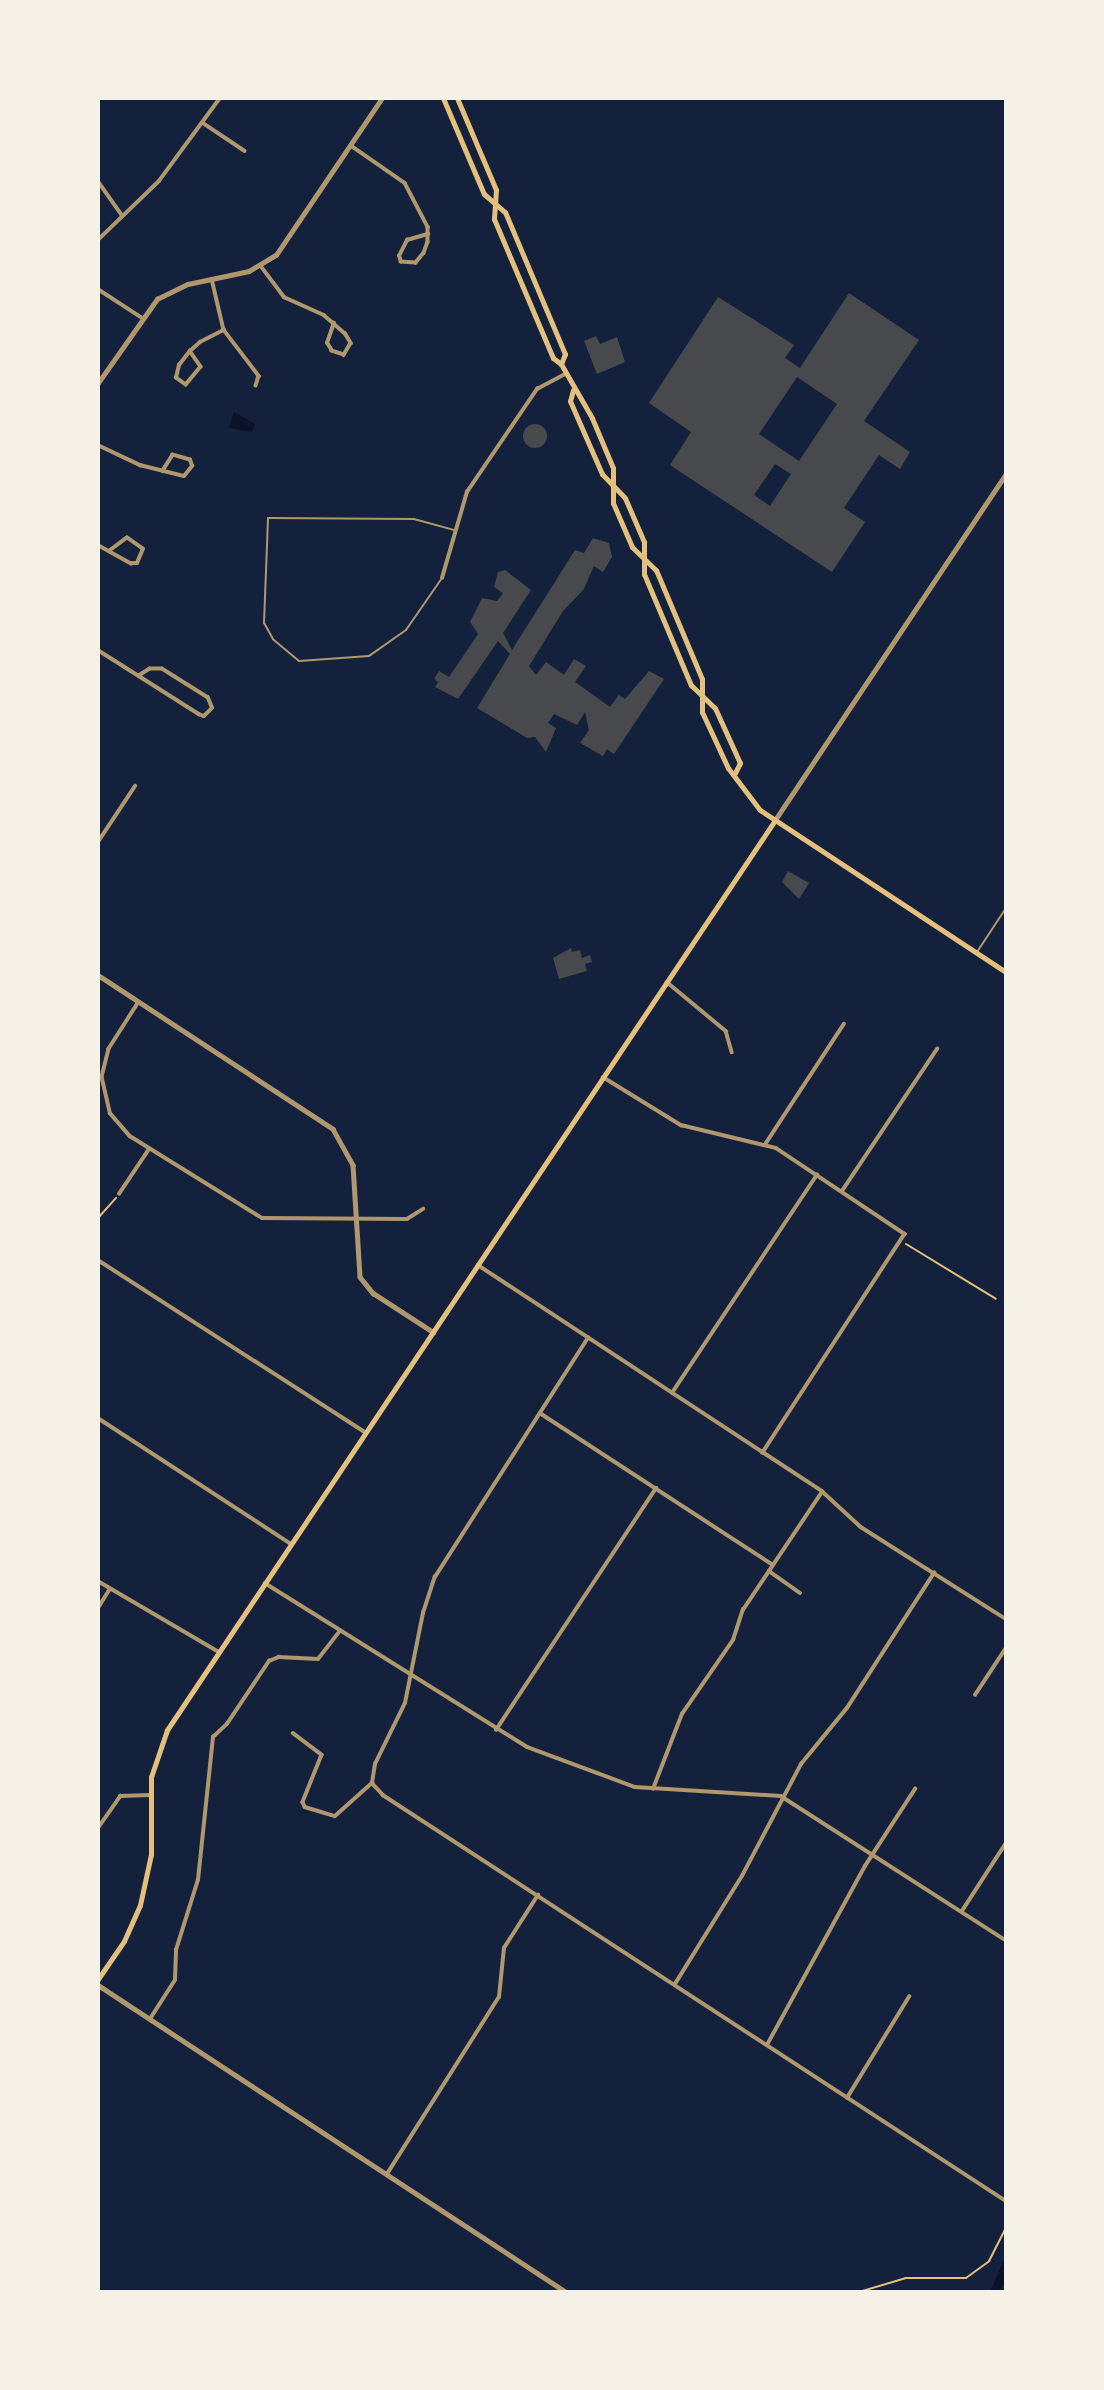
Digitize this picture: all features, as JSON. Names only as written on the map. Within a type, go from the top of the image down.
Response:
[{"type":"main road","points":[[443,98],[484,194],[505,212],[565,354],[561,364]]},
{"type":"main road","points":[[457,98],[496,190],[494,219],[553,358],[561,364],[573,390],[583,396],[613,468],[613,503],[632,547],[656,570],[702,679],[702,712],[749,799],[775,820],[1006,972]]},
{"type":"main road","points":[[522,284],[537,288]]},
{"type":"main road","points":[[573,390],[570,401],[602,474],[628,504],[644,542],[644,574],[691,685],[715,708],[740,763],[734,775]]},
{"type":"main road","points":[[98,1979],[124,1941],[140,1905],[151,1854],[150,1795],[160,1743],[775,820]]},
{"type":"street","points":[[98,240],[159,181],[220,98]]},
{"type":"street","points":[[98,383],[141,317],[168,292],[261,266],[286,243],[353,147],[382,98]]},
{"type":"street","points":[[203,123],[245,151]]},
{"type":"street","points":[[353,147],[405,183],[428,234],[424,253],[416,262],[401,262],[399,256],[407,240],[428,234]]},
{"type":"street","points":[[98,181],[122,215]]},
{"type":"street","points":[[261,266],[284,297],[334,323],[351,344],[344,355],[332,351],[327,342],[334,323]]},
{"type":"street","points":[[212,278],[224,330],[259,376],[256,386]]},
{"type":"street","points":[[98,289],[141,317]]},
{"type":"street","points":[[190,351],[201,367],[186,385],[175,372],[190,351],[224,330]]},
{"type":"street","points":[[442,578],[464,496],[537,389],[566,374]]},
{"type":"street","points":[[98,444],[123,459],[163,471],[184,476],[192,466],[190,460],[173,455],[163,471]]},
{"type":"street","points":[[775,820],[1006,473]]},
{"type":"street","points":[[98,545],[110,551],[137,563],[143,549],[127,538],[110,551]]},
{"type":"street","points":[[98,650],[139,676],[199,714],[212,708],[208,698],[162,669],[139,676]]},
{"type":"street","points":[[98,842],[135,786]]},
{"type":"street","points":[[98,975],[333,1129],[353,1165],[356,1267],[363,1282],[433,1332]]},
{"type":"street","points":[[667,982],[726,1031],[732,1052]]},
{"type":"street","points":[[139,1002],[106,1055],[102,1085],[114,1120],[149,1148],[257,1217],[407,1219],[423,1209]]},
{"type":"street","points":[[766,1143],[844,1024]]},
{"type":"street","points":[[842,1191],[937,1049]]},
{"type":"street","points":[[603,1077],[681,1125],[766,1143],[905,1234],[763,1452]]},
{"type":"street","points":[[119,1194],[149,1148]]},
{"type":"street","points":[[671,1392],[817,1175]]},
{"type":"street","points":[[98,1261],[366,1433]]},
{"type":"street","points":[[478,1265],[822,1491],[856,1523],[1006,1619]]},
{"type":"street","points":[[293,1733],[321,1753],[302,1804],[327,1817],[340,1813],[372,1783],[375,1764],[401,1713],[423,1613],[435,1577],[588,1338]]},
{"type":"street","points":[[540,1412],[773,1565]]},
{"type":"street","points":[[98,1418],[292,1544]]},
{"type":"street","points":[[496,1730],[656,1488]]},
{"type":"street","points":[[653,1789],[682,1714],[733,1640],[741,1613],[822,1491]]},
{"type":"street","points":[[769,1571],[800,1592]]},
{"type":"street","points":[[675,1984],[742,1876],[781,1796],[847,1708],[934,1573]]},
{"type":"street","points":[[98,1581],[219,1652]]},
{"type":"street","points":[[265,1583],[496,1730],[597,1777],[653,1789],[781,1796],[1004,1940]]},
{"type":"street","points":[[98,1608],[110,1589]]},
{"type":"street","points":[[150,2020],[175,1980],[176,1950],[198,1880],[213,1737],[227,1724],[269,1661],[279,1657],[318,1659],[340,1632]]},
{"type":"street","points":[[975,1695],[1006,1648]]},
{"type":"street","points":[[372,1783],[383,1795],[1006,2201]]},
{"type":"street","points":[[767,2045],[873,1854],[915,1789]]},
{"type":"street","points":[[98,1828],[120,1796],[150,1795]]},
{"type":"street","points":[[962,1911],[1006,1843]]},
{"type":"street","points":[[387,2174],[499,1997],[504,1948],[538,1895]]},
{"type":"street","points":[[98,1985],[566,2292]]},
{"type":"street","points":[[847,2098],[909,1997]]},
{"type":"lane","points":[[442,578],[406,630],[369,656],[299,661],[273,639],[264,623],[268,518],[411,519],[454,530]]},
{"type":"lane","points":[[976,952],[1006,908]]},
{"type":"path","points":[[98,1218],[119,1194]]},
{"type":"path","points":[[902,1242],[996,1299]]},
{"type":"path","points":[[859,2292],[906,2278],[966,2278],[989,2262],[1006,2228]]},
{"type":"water","points":[[234,412],[255,424],[252,432],[229,428]]},
{"type":"water","points":[[1006,2255],[1005,2282],[1000,2292],[990,2292]]},
{"type":"building","points":[[849,293],[919,340],[864,421],[910,452],[900,469],[879,455],[844,508],[865,522],[832,572],[670,465],[691,432],[649,403],[718,297],[794,345],[785,358],[800,368]],"holes":[[[797,377],[837,404],[799,461],[759,434]],[[775,464],[791,474],[770,506],[754,495]]]},
{"type":"building","points":[[596,336],[600,344],[617,337],[625,362],[597,374],[584,341]]},
{"type":"building","points":[[535,424],[546,431],[547,436],[540,447],[535,448],[524,441],[523,436],[530,425]]},
{"type":"building","points":[[593,538],[609,543],[612,557],[603,572],[594,566],[584,589],[563,611],[529,666],[536,675],[546,662],[564,675],[574,659],[586,666],[575,682],[610,707],[619,695],[625,699],[649,671],[664,679],[614,754],[607,749],[603,756],[580,743],[589,730],[585,712],[577,725],[554,714],[548,723],[556,728],[546,752],[535,737],[527,738],[477,708],[510,654],[498,641],[458,699],[435,687],[438,682],[434,679],[439,671],[449,677],[478,634],[470,622],[482,598],[497,601],[503,593],[494,587],[498,572],[505,570],[531,590],[503,633],[512,650],[575,550],[584,553]]},
{"type":"building","points":[[788,871],[809,883],[799,899],[782,882]]},
{"type":"building","points":[[571,948],[572,952],[580,950],[582,958],[590,955],[592,962],[585,964],[587,971],[559,979],[553,958]]}]
